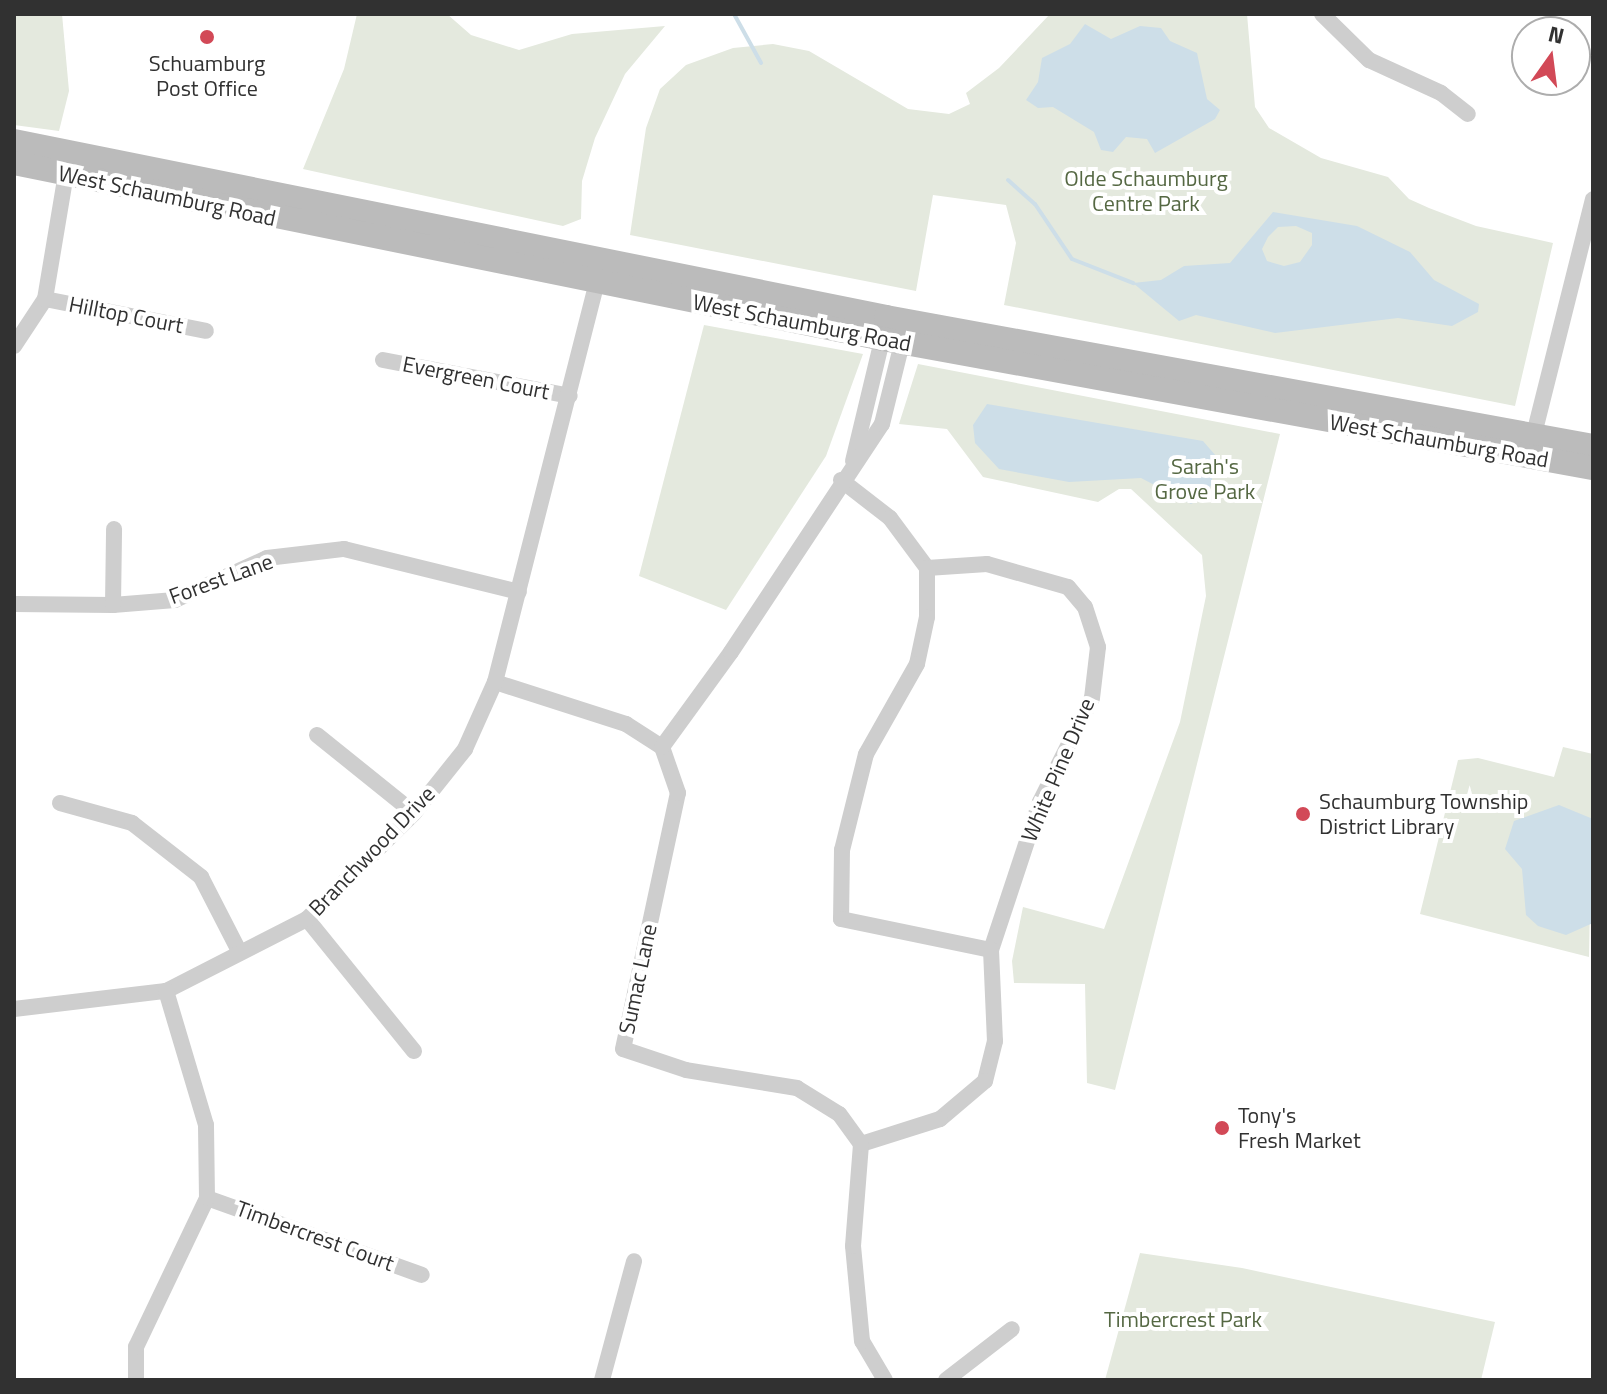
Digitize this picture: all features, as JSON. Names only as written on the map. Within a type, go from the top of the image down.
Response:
[{"type":"main road","name":"West Schaumburg Road","points":[[14,141],[67,163],[600,272],[1593,468]]},
{"type":"main road","name":"West Schaumburg Road","points":[[14,163],[67,163]]},
{"type":"main road","name":"West Schaumburg Road","points":[[895,330],[1593,446]]},
{"type":"street","points":[[1322,14],[1369,60],[1441,93],[1468,114]]},
{"type":"street","points":[[14,346],[45,299],[67,163]]},
{"type":"street","points":[[1534,434],[1593,199]]},
{"type":"street","name":"Branchwood Drive","points":[[14,1009],[166,991],[307,919],[414,813],[465,749],[495,682],[600,272]]},
{"type":"street","name":"Hilltop Court","points":[[45,299],[206,331]]},
{"type":"street","points":[[495,682],[626,724],[662,747],[731,652],[852,463],[895,330]]},
{"type":"street","name":"Evergreen Court","points":[[383,360],[570,396]]},
{"type":"street","points":[[841,480],[890,518],[927,568],[927,617],[917,664],[866,754],[842,850],[841,919],[991,950]]},
{"type":"street","points":[[113,605],[114,529]]},
{"type":"street","name":"Forest Lane","points":[[14,604],[113,605],[175,600],[267,558],[344,549],[519,592]]},
{"type":"street","name":"White Pine Drive","points":[[861,1144],[940,1119],[985,1081],[995,1041],[991,950],[1040,802],[1092,698],[1098,647],[1085,607],[1068,587],[987,564],[927,568]]},
{"type":"street","points":[[317,735],[414,813]]},
{"type":"street","name":"Sumac Lane","points":[[662,747],[678,793],[623,1049],[686,1070],[797,1088],[839,1114],[861,1144]]},
{"type":"street","points":[[60,803],[132,823],[201,877],[240,953]]},
{"type":"street","points":[[307,919],[414,1051]]},
{"type":"street","points":[[136,1380],[136,1347],[207,1198],[206,1125],[166,991]]},
{"type":"street","points":[[861,1144],[853,1246],[860,1325],[862,1341],[885,1380]]},
{"type":"street","name":"Timbercrest Court","points":[[207,1198],[422,1275]]},
{"type":"street","points":[[602,1380],[634,1261]]},
{"type":"street","points":[[946,1380],[1012,1329]]},
{"type":"green space","points":[[14,14],[62,14],[69,91],[59,131],[14,125]]},
{"type":"green space","points":[[357,14],[447,14],[471,35],[519,50],[572,34],[665,26],[625,74],[595,138],[582,181],[581,219],[563,226],[303,169],[344,69]]},
{"type":"green space","name":"Olde Schaumburg Centre Park","points":[[1050,14],[1247,14],[1255,107],[1269,128],[1321,158],[1388,177],[1409,199],[1429,208],[1476,226],[1553,243],[1515,406],[1004,305],[1016,243],[1006,205],[933,195],[916,291],[630,235],[646,128],[660,89],[686,65],[733,48],[773,44],[809,51],[908,109],[949,114],[970,104],[966,93],[999,68]]},
{"type":"green space","points":[[704,325],[863,354],[826,456],[726,610],[639,576]]},
{"type":"green space","name":"Sarah's Grove Park","points":[[918,364],[1280,434],[1115,1090],[1087,1083],[1085,984],[1014,983],[1012,961],[1023,907],[1104,929],[1180,722],[1206,596],[1202,555],[1131,489],[1119,489],[1098,502],[983,477],[947,429],[899,424]]},
{"type":"green space","points":[[1563,747],[1593,754],[1589,957],[1420,914],[1458,760],[1478,758],[1554,777]]},
{"type":"green space","name":"Timbercrest Park","points":[[1140,1253],[1242,1268],[1495,1322],[1481,1380],[1105,1380]]},
{"type":"shaded area","points":[[1085,24],[1111,39],[1140,26],[1161,28],[1170,41],[1197,53],[1207,99],[1220,110],[1215,119],[1155,153],[1147,139],[1126,137],[1113,152],[1101,150],[1094,132],[1053,107],[1038,108],[1026,100],[1038,82],[1042,58],[1070,44]]},
{"type":"shaded area","points":[[1273,212],[1357,226],[1410,252],[1434,280],[1479,304],[1478,312],[1452,326],[1398,318],[1275,333],[1196,315],[1179,321],[1133,283],[1161,280],[1184,266],[1230,263]],"holes":[[[1296,226],[1312,233],[1312,245],[1300,262],[1284,266],[1267,261],[1262,249],[1278,227]]]},
{"type":"shaded area","points":[[987,404],[1203,441],[1216,456],[1211,485],[1205,497],[1191,504],[1141,478],[1069,482],[999,469],[975,443],[973,425]]},
{"type":"shaded area","points":[[1559,805],[1593,819],[1593,923],[1566,935],[1538,926],[1526,915],[1522,869],[1505,849],[1514,821]]},
{"type":"waterway","points":[[734,14],[761,63]]},
{"type":"waterway","points":[[1008,180],[1035,204],[1072,259],[1133,283]]},
{"type":"place","name":"Schuamburg Post Office","points":[[207,37]]},
{"type":"place","name":"Schaumburg Township District Library","points":[[1303,814]]},
{"type":"place","name":"Tony's Fresh Market","points":[[1222,1128]]}]
